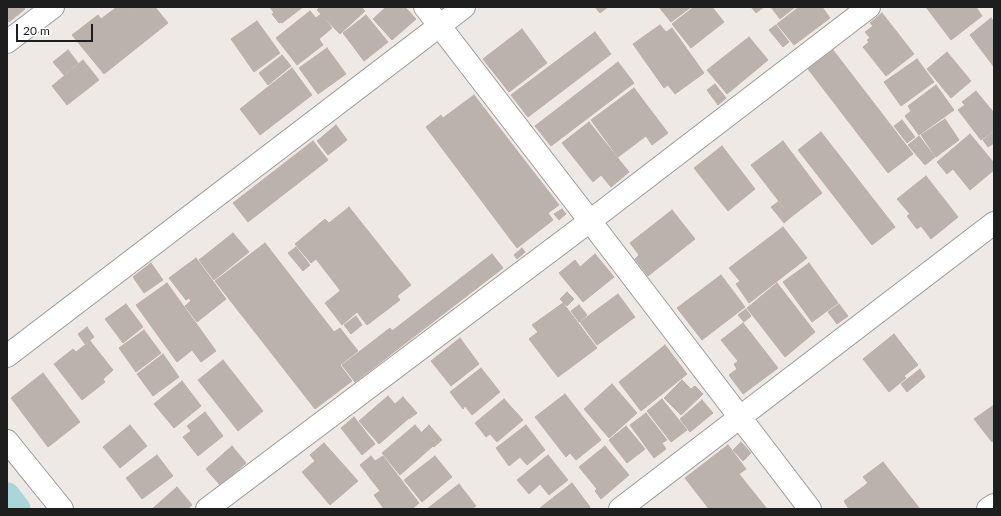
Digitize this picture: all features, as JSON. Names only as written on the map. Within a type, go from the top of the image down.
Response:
[{"type":"street","points":[[7,42],[53,7]]},
{"type":"street","points":[[425,7],[810,509]]},
{"type":"street","points":[[7,356],[464,7]]},
{"type":"street","points":[[207,509],[590,221],[869,7]]},
{"type":"street","points":[[620,509],[994,223]]},
{"type":"street","points":[[7,441],[62,509]]},
{"type":"street","points":[[988,509],[994,505]]},
{"type":"building","points":[[7,7],[23,7],[25,9],[9,22],[7,19]]},
{"type":"building","points":[[117,7],[131,7],[132,9],[135,7],[155,7],[168,23],[104,74],[72,35],[98,15],[101,19]]},
{"type":"building","points":[[270,7],[303,7],[282,23],[279,23],[272,14],[274,13]]},
{"type":"building","points":[[320,7],[361,7],[365,11],[340,34],[317,10]]},
{"type":"building","points":[[386,7],[405,7],[416,19],[392,40],[373,19]]},
{"type":"building","points":[[595,7],[608,7],[600,13]]},
{"type":"building","points":[[659,7],[691,7],[671,22]]},
{"type":"building","points":[[694,7],[712,7],[724,22],[691,48],[672,24]]},
{"type":"building","points":[[751,7],[764,7],[756,13]]},
{"type":"building","points":[[771,7],[795,7],[780,19]]},
{"type":"building","points":[[799,7],[822,7],[830,18],[794,45],[777,24]]},
{"type":"building","points":[[926,7],[976,7],[982,16],[951,40]]},
{"type":"building","points":[[310,11],[316,18],[321,14],[332,28],[319,39],[323,45],[297,65],[276,38]]},
{"type":"building","points":[[882,13],[914,54],[886,76],[863,47],[869,42],[867,40],[870,38],[865,32],[873,26],[870,23]]},
{"type":"building","points":[[366,15],[388,42],[364,61],[343,33]]},
{"type":"building","points":[[991,18],[994,22],[994,67],[970,35]]},
{"type":"building","points":[[257,21],[280,53],[254,72],[231,39]]},
{"type":"building","points":[[660,25],[666,32],[672,28],[704,73],[675,94],[668,85],[664,88],[633,44]]},
{"type":"building","points":[[776,25],[789,42],[783,47],[769,30]]},
{"type":"building","points":[[522,29],[547,63],[509,92],[483,59]]},
{"type":"building","points":[[595,32],[611,54],[528,117],[511,95]]},
{"type":"building","points":[[749,37],[768,60],[727,94],[707,70]]},
{"type":"building","points":[[327,48],[346,74],[318,94],[299,68]]},
{"type":"building","points":[[68,50],[78,63],[64,75],[53,62]]},
{"type":"building","points":[[833,50],[913,154],[888,173],[808,69]]},
{"type":"building","points":[[947,52],[971,81],[951,98],[927,69]]},
{"type":"building","points":[[282,55],[291,66],[268,85],[259,73]]},
{"type":"building","points":[[917,59],[934,82],[901,106],[884,82]]},
{"type":"building","points":[[83,60],[99,80],[67,105],[52,86]]},
{"type":"building","points":[[618,62],[634,83],[551,146],[535,126]]},
{"type":"building","points":[[292,68],[312,95],[260,135],[240,109]]},
{"type":"building","points":[[715,84],[726,98],[718,105],[707,90]]},
{"type":"building","points":[[936,85],[954,110],[919,135],[905,116],[911,111],[908,106]]},
{"type":"building","points":[[634,88],[668,133],[652,145],[646,136],[618,157],[591,120]]},
{"type":"building","points":[[976,91],[994,113],[994,130],[981,140],[958,110],[965,105],[962,102]]},
{"type":"building","points":[[474,95],[559,205],[548,213],[553,220],[517,248],[426,127],[441,115],[443,118]]},
{"type":"building","points":[[945,119],[959,140],[936,157],[921,135]]},
{"type":"building","points":[[902,120],[915,137],[907,143],[894,126]]},
{"type":"building","points":[[589,122],[629,172],[611,187],[601,175],[593,182],[562,143]]},
{"type":"building","points":[[336,125],[347,140],[328,155],[317,141]]},
{"type":"building","points":[[994,131],[994,143],[988,147],[983,140]]},
{"type":"building","points":[[821,132],[895,227],[872,245],[798,150]]},
{"type":"building","points":[[970,134],[994,163],[994,170],[970,190],[953,169],[947,174],[937,162]]},
{"type":"building","points":[[919,136],[935,157],[925,165],[908,145]]},
{"type":"building","points":[[313,141],[328,160],[248,222],[233,203]]},
{"type":"building","points":[[783,141],[822,193],[791,217],[751,165]]},
{"type":"building","points":[[722,146],[755,189],[728,211],[694,168]]},
{"type":"building","points":[[926,176],[958,217],[931,239],[921,226],[917,229],[907,216],[910,214],[897,199]]},
{"type":"building","points":[[778,202],[791,217],[784,223],[771,207]]},
{"type":"building","points":[[349,207],[411,285],[397,296],[400,300],[367,325],[316,259],[311,263],[295,244],[325,219],[329,223]]},
{"type":"building","points":[[562,209],[566,214],[559,220],[554,214]]},
{"type":"building","points":[[672,210],[695,239],[648,276],[635,259],[639,255],[630,243]]},
{"type":"building","points":[[783,227],[807,258],[749,303],[736,284],[740,281],[729,268]]},
{"type":"building","points":[[233,233],[249,252],[214,280],[199,260]]},
{"type":"building","points":[[265,243],[334,332],[340,328],[358,351],[340,365],[352,381],[315,409],[215,281]]},
{"type":"building","points":[[296,247],[310,265],[303,271],[288,253]]},
{"type":"building","points":[[522,248],[525,252],[517,259],[514,255]]},
{"type":"building","points":[[492,254],[503,268],[355,382],[342,365],[390,328],[392,331]]},
{"type":"building","points":[[595,254],[614,277],[583,302],[559,273],[575,260],[580,267]]},
{"type":"building","points":[[196,258],[226,299],[197,322],[185,306],[191,301],[189,298],[186,300],[169,278]]},
{"type":"building","points":[[151,263],[163,280],[144,293],[133,277]]},
{"type":"building","points":[[809,263],[838,303],[812,322],[783,282]]},
{"type":"building","points":[[721,275],[745,307],[702,340],[677,308]]},
{"type":"building","points":[[167,283],[216,351],[201,362],[192,350],[177,362],[136,305]]},
{"type":"building","points":[[777,283],[815,332],[785,357],[747,308]]},
{"type":"building","points":[[340,291],[357,312],[342,325],[325,303]]},
{"type":"building","points":[[567,292],[574,299],[567,306],[560,299]]},
{"type":"building","points":[[618,294],[635,317],[597,345],[580,322]]},
{"type":"building","points":[[563,303],[597,348],[558,377],[529,339],[538,332],[532,325]]},
{"type":"building","points":[[126,304],[143,327],[123,343],[105,319]]},
{"type":"building","points":[[839,304],[848,316],[837,324],[828,312]]},
{"type":"building","points":[[579,305],[587,315],[579,322],[571,311]]},
{"type":"building","points":[[746,309],[751,316],[744,322],[738,315]]},
{"type":"building","points":[[356,316],[362,325],[351,334],[344,325]]},
{"type":"building","points":[[743,323],[778,368],[743,394],[729,375],[737,369],[734,364],[738,361],[721,340]]},
{"type":"building","points":[[87,327],[94,337],[85,344],[78,334]]},
{"type":"building","points":[[144,330],[161,353],[136,372],[119,348]]},
{"type":"building","points":[[894,334],[918,365],[904,376],[906,378],[889,392],[863,359]]},
{"type":"building","points":[[460,338],[479,364],[451,386],[431,361]]},
{"type":"building","points":[[90,341],[113,370],[103,379],[105,382],[82,400],[54,364],[73,349],[76,352]]},
{"type":"building","points":[[665,345],[687,374],[641,411],[619,382]]},
{"type":"building","points":[[163,354],[179,377],[153,396],[137,374]]},
{"type":"building","points":[[223,360],[263,411],[238,431],[198,380]]},
{"type":"building","points":[[481,368],[500,392],[472,415],[465,406],[463,409],[450,392]]},
{"type":"building","points":[[920,369],[925,377],[907,392],[901,384]]},
{"type":"building","points":[[43,373],[80,422],[48,447],[11,398]]},
{"type":"building","points":[[682,380],[691,389],[695,386],[703,394],[681,415],[664,398]]},
{"type":"building","points":[[182,381],[201,406],[174,428],[154,404]]},
{"type":"building","points":[[612,384],[637,413],[609,438],[584,409]]},
{"type":"building","points":[[565,394],[601,440],[576,460],[570,453],[566,457],[535,417]]},
{"type":"building","points":[[388,396],[408,419],[379,444],[359,421]]},
{"type":"building","points":[[403,397],[417,413],[409,419],[395,404]]},
{"type":"building","points":[[504,399],[523,420],[497,442],[490,434],[486,437],[475,423]]},
{"type":"building","points":[[662,399],[687,430],[671,442],[647,411]]},
{"type":"building","points":[[702,400],[713,413],[690,432],[680,419]]},
{"type":"building","points":[[994,405],[994,440],[992,442],[974,419]]},
{"type":"building","points":[[205,412],[223,436],[198,456],[183,437],[191,431],[187,426]]},
{"type":"building","points":[[646,413],[667,440],[662,443],[666,449],[654,458],[630,425]]},
{"type":"building","points":[[354,417],[375,444],[362,455],[341,428]]},
{"type":"building","points":[[130,425],[147,446],[120,468],[103,447]]},
{"type":"building","points":[[415,425],[433,446],[400,475],[382,453]]},
{"type":"building","points":[[429,425],[442,440],[434,447],[421,433]]},
{"type":"building","points":[[526,425],[545,450],[527,465],[520,457],[509,466],[496,448]]},
{"type":"building","points":[[626,426],[645,449],[627,463],[609,440]]},
{"type":"building","points":[[741,442],[751,453],[743,461],[733,450]]},
{"type":"building","points":[[324,443],[358,481],[330,505],[302,472],[315,461],[310,455]]},
{"type":"building","points":[[728,445],[746,469],[739,474],[767,509],[709,509],[685,478]]},
{"type":"building","points":[[232,446],[246,463],[220,485],[206,469]]},
{"type":"building","points":[[605,446],[629,475],[601,499],[595,491],[597,489],[579,467]]},
{"type":"building","points":[[157,455],[173,476],[142,499],[126,478]]},
{"type":"building","points":[[548,455],[568,480],[549,495],[540,484],[529,494],[517,480]]},
{"type":"building","points":[[371,456],[375,461],[383,456],[419,503],[412,509],[384,509],[374,495],[380,491],[360,465]]},
{"type":"building","points":[[435,456],[452,477],[422,502],[404,480]]},
{"type":"building","points":[[883,462],[920,509],[849,509],[844,501],[868,483],[863,477]]},
{"type":"building","points":[[572,483],[590,507],[588,509],[540,508]]},
{"type":"building","points":[[459,484],[476,506],[471,509],[427,509]]},
{"type":"building","points":[[177,487],[192,505],[187,509],[152,509]]},
{"type":"waterway","points":[[7,496],[17,509]]}]
